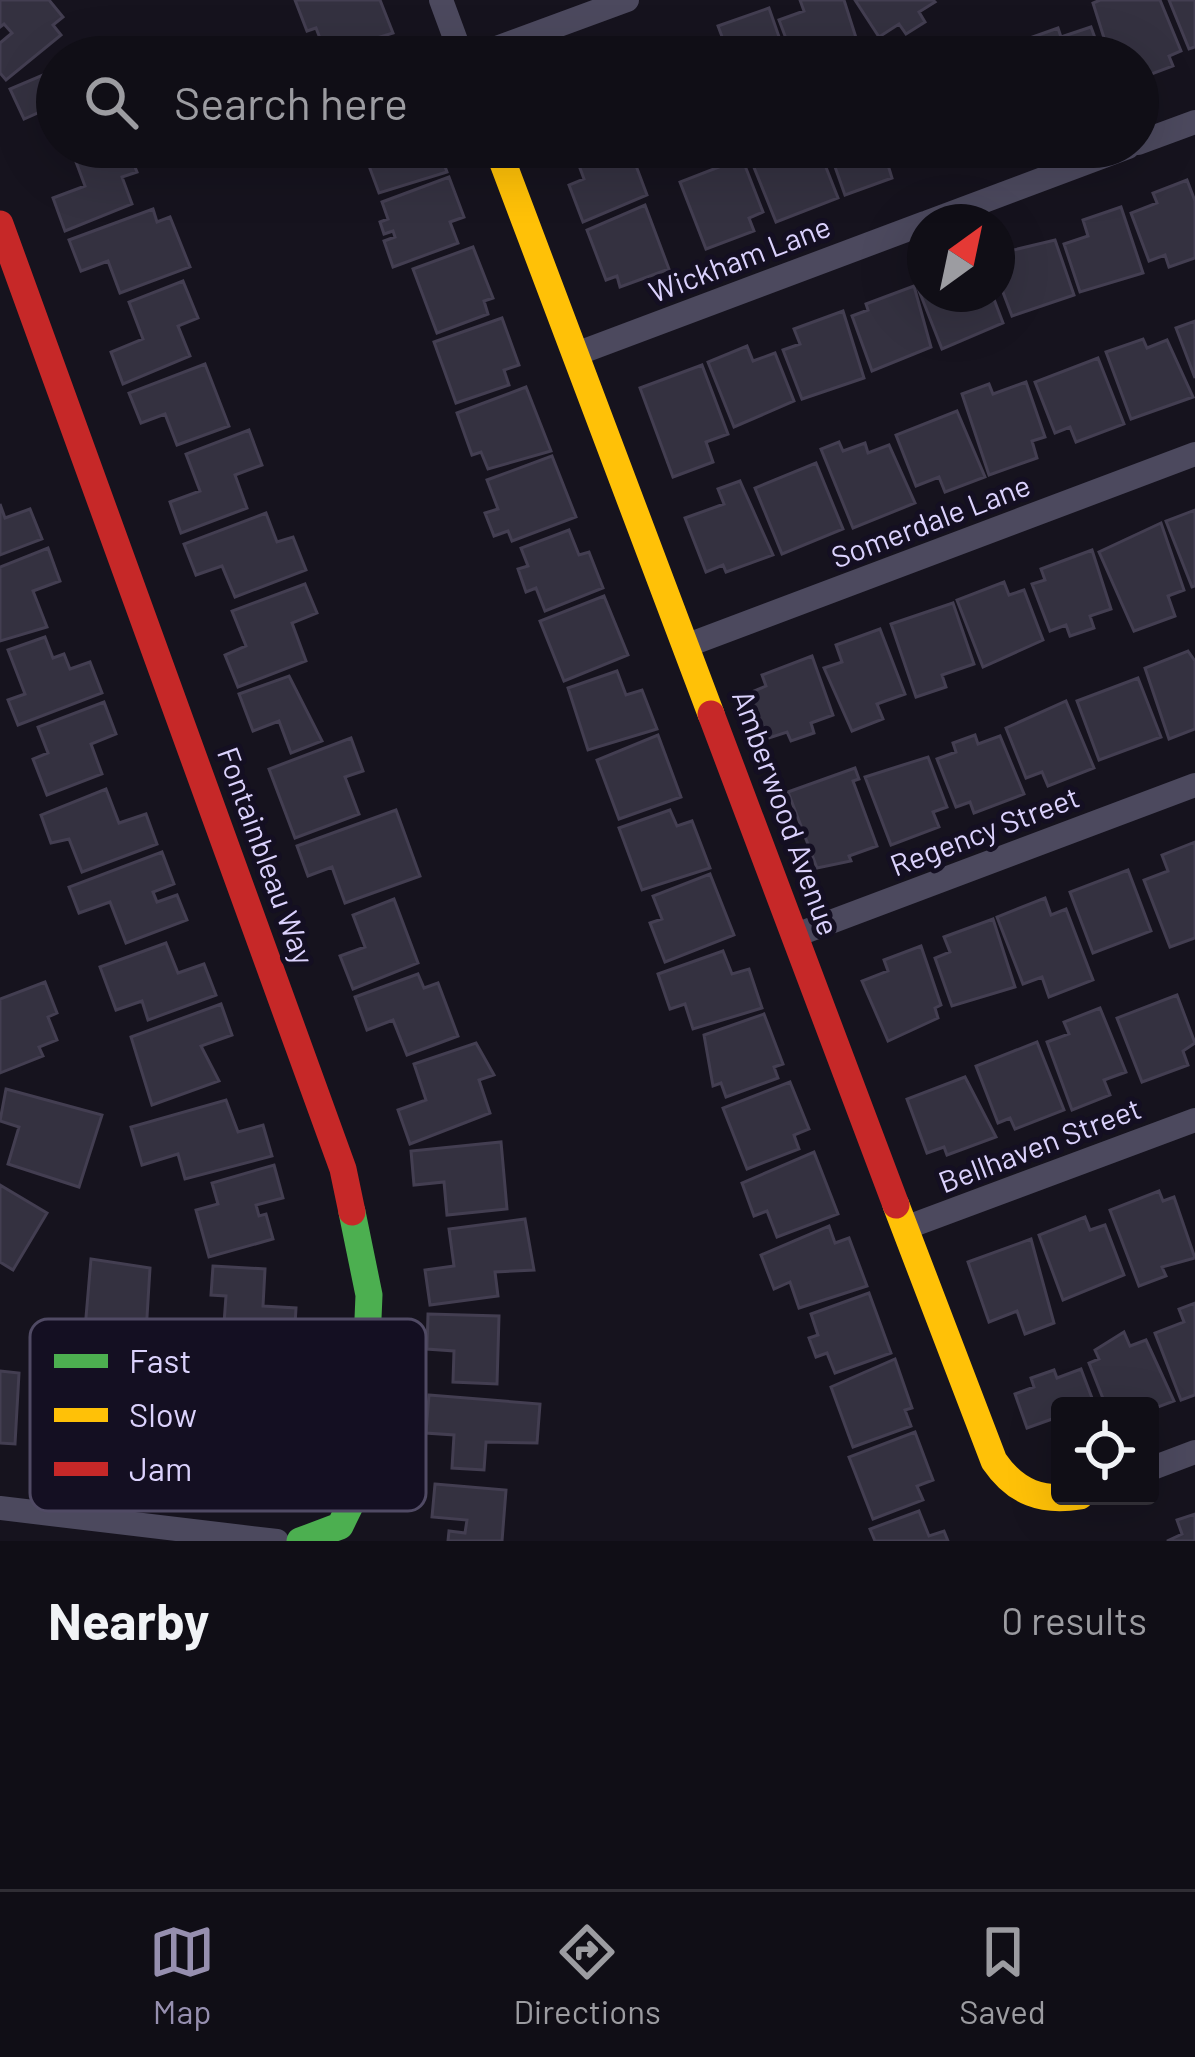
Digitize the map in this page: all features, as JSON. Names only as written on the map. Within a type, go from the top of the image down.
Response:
[{"type":"street","points":[[441,0],[454,36]]},
{"type":"street","points":[[529,36],[627,0]]},
{"type":"street","points":[[1159,135],[1195,122]]},
{"type":"street","name":"Amberwood Avenue","points":[[505,168],[987,1447],[1000,1475],[1022,1494],[1051,1499]]},
{"type":"street","name":"Wickham Lane","points":[[974,204],[1071,168]]},
{"type":"street","name":"Fontainbleau Way","points":[[0,224],[343,1169],[369,1295],[368,1319]]},
{"type":"street","name":"Wickham Lane","points":[[576,354],[907,229]]},
{"type":"street","name":"Somerdale Lane","points":[[688,646],[1195,454]]},
{"type":"street","name":"Regency Street","points":[[796,935],[1195,785]]},
{"type":"street","name":"Bellhaven Street","points":[[905,1228],[1195,1120]]},
{"type":"street","points":[[1159,1466],[1195,1453]]},
{"type":"street","points":[[0,1508],[277,1541]]},
{"type":"street","name":"Fontainbleau Way","points":[[300,1541],[340,1526],[348,1511]]},
{"type":"building","points":[[0,0],[49,0],[63,17],[53,25],[61,35],[36,36],[36,55],[6,80],[0,73],[0,43],[12,33],[4,24],[0,27]]},
{"type":"building","points":[[295,0],[380,0],[393,33],[319,36],[316,28],[307,31]]},
{"type":"building","points":[[800,0],[844,0],[855,36],[785,36],[779,20],[804,11]]},
{"type":"building","points":[[855,0],[935,2],[919,12],[925,22],[906,34],[899,24],[878,36]]},
{"type":"building","points":[[1160,0],[1181,51],[1169,56],[1173,66],[1159,71],[1159,36],[1103,36],[1093,3]]},
{"type":"building","points":[[1169,0],[1195,0],[1195,47],[1189,49]]},
{"type":"building","points":[[769,8],[779,36],[722,36],[718,26]]},
{"type":"building","points":[[1091,27],[1094,36],[1064,36]]},
{"type":"building","points":[[1058,28],[1061,36],[1035,36]]},
{"type":"building","points":[[36,78],[36,114],[24,119],[10,89]]},
{"type":"building","points":[[78,168],[135,168],[137,172],[122,177],[132,204],[65,231],[53,198],[85,186]]},
{"type":"building","points":[[370,168],[446,168],[447,172],[379,193]]},
{"type":"building","points":[[580,168],[637,168],[647,195],[583,222],[569,185],[584,179]]},
{"type":"building","points":[[716,168],[746,168],[763,212],[749,218],[754,231],[706,249],[680,182]]},
{"type":"building","points":[[754,168],[826,168],[838,198],[776,222]]},
{"type":"building","points":[[835,168],[889,168],[892,178],[845,195]]},
{"type":"building","points":[[449,177],[464,217],[450,222],[458,243],[393,267],[384,241],[395,237],[393,231],[384,234],[380,222],[388,219],[382,202]]},
{"type":"building","points":[[1187,180],[1195,201],[1195,258],[1169,267],[1165,255],[1149,261],[1131,213],[1157,203],[1153,193]]},
{"type":"building","points":[[645,205],[669,269],[620,287],[617,276],[606,280],[587,230]]},
{"type":"building","points":[[1121,207],[1143,273],[1080,292],[1064,244],[1088,236],[1083,220]]},
{"type":"building","points":[[153,209],[157,222],[170,217],[190,267],[120,293],[108,261],[81,271],[69,240]]},
{"type":"building","points":[[1055,240],[1074,295],[1012,316],[1015,250]]},
{"type":"building","points":[[473,247],[493,298],[484,301],[488,314],[437,333],[413,269]]},
{"type":"building","points":[[183,281],[198,318],[178,326],[190,356],[123,384],[111,352],[143,339],[129,302]]},
{"type":"building","points":[[907,289],[907,312],[921,312],[931,347],[872,371],[852,316],[868,310],[866,304]]},
{"type":"building","points":[[843,311],[864,378],[802,399],[783,350],[800,344],[794,329]]},
{"type":"building","points":[[927,312],[999,312],[1003,323],[942,349]]},
{"type":"building","points":[[502,318],[519,365],[504,370],[509,385],[456,403],[434,342]]},
{"type":"building","points":[[1195,321],[1195,378],[1176,328]]},
{"type":"building","points":[[1143,339],[1147,348],[1167,340],[1193,397],[1131,419],[1106,352]]},
{"type":"building","points":[[747,346],[753,361],[775,353],[794,401],[734,427],[708,362]]},
{"type":"building","points":[[1098,358],[1124,424],[1076,442],[1070,427],[1055,433],[1035,382]]},
{"type":"building","points":[[205,364],[229,426],[177,445],[165,414],[141,423],[129,393]]},
{"type":"building","points":[[702,365],[728,434],[706,442],[713,462],[673,477],[640,388]]},
{"type":"building","points":[[1026,382],[1045,437],[1032,441],[1037,458],[989,475],[962,394],[989,384],[993,394]]},
{"type":"building","points":[[526,387],[551,451],[488,469],[481,452],[472,455],[457,413]]},
{"type":"building","points":[[957,411],[985,477],[945,492],[939,477],[916,486],[896,435]]},
{"type":"building","points":[[249,430],[262,465],[235,475],[247,508],[181,533],[170,502],[200,491],[186,454]]},
{"type":"building","points":[[839,442],[843,451],[865,443],[868,453],[889,445],[915,503],[853,528],[821,449]]},
{"type":"building","points":[[552,456],[576,517],[512,541],[508,531],[494,536],[485,513],[498,509],[487,480]]},
{"type":"building","points":[[816,463],[843,529],[782,554],[755,488]]},
{"type":"building","points":[[740,481],[773,555],[726,572],[723,565],[706,572],[685,518],[724,504],[718,489]]},
{"type":"building","points":[[0,504],[5,518],[30,509],[42,539],[0,555]]},
{"type":"building","points":[[1195,510],[1195,586],[1192,587],[1166,521]]},
{"type":"building","points":[[266,513],[277,542],[293,537],[306,570],[235,597],[222,566],[196,575],[184,544]]},
{"type":"building","points":[[1161,523],[1184,590],[1168,596],[1175,616],[1134,631],[1099,552]]},
{"type":"building","points":[[569,530],[579,555],[589,552],[603,588],[545,611],[536,588],[526,592],[518,569],[528,566],[521,548]]},
{"type":"building","points":[[48,548],[60,581],[33,591],[47,627],[0,641],[0,567]]},
{"type":"building","points":[[1092,550],[1111,609],[1090,616],[1094,628],[1070,636],[1066,625],[1050,631],[1032,584],[1045,580],[1041,569]]},
{"type":"building","points":[[1004,582],[1009,595],[1024,590],[1043,640],[983,667],[957,600]]},
{"type":"building","points":[[305,584],[317,613],[292,623],[306,661],[238,687],[225,655],[246,646],[232,611]]},
{"type":"building","points":[[604,596],[628,655],[564,681],[540,621]]},
{"type":"building","points":[[953,603],[974,664],[942,675],[946,687],[916,697],[891,624]]},
{"type":"building","points":[[880,629],[905,694],[877,704],[883,719],[852,731],[824,668],[842,662],[836,645]]},
{"type":"building","points":[[45,637],[53,658],[64,654],[70,669],[90,662],[102,693],[18,725],[8,700],[25,694],[8,650]]},
{"type":"building","points":[[1188,651],[1195,661],[1195,729],[1169,739],[1145,668]]},
{"type":"building","points":[[812,656],[833,715],[811,723],[814,733],[791,741],[787,732],[769,738],[752,704],[754,691],[766,686],[762,675]]},
{"type":"building","points":[[617,671],[626,695],[642,690],[657,729],[588,750],[568,688]]},
{"type":"building","points":[[289,676],[322,741],[291,753],[279,721],[253,731],[239,694]]},
{"type":"building","points":[[1138,678],[1161,737],[1099,760],[1077,701]]},
{"type":"building","points":[[1066,701],[1094,768],[1048,786],[1042,772],[1026,778],[1006,728]]},
{"type":"building","points":[[104,702],[116,734],[91,744],[102,774],[47,795],[33,759],[48,753],[38,727]]},
{"type":"building","points":[[658,735],[681,797],[619,819],[597,760]]},
{"type":"building","points":[[975,735],[978,744],[1000,736],[1024,794],[974,813],[970,802],[956,807],[937,759],[956,752],[953,743]]},
{"type":"building","points":[[351,738],[363,771],[345,777],[359,814],[295,838],[269,769]]},
{"type":"building","points":[[928,757],[947,807],[933,812],[939,827],[891,845],[865,777]]},
{"type":"building","points":[[855,768],[859,779],[853,781],[877,846],[849,856],[851,861],[817,868],[788,792]]},
{"type":"building","points":[[106,789],[119,823],[146,814],[157,844],[82,872],[69,839],[51,843],[41,815]]},
{"type":"building","points":[[396,810],[420,876],[345,903],[332,867],[308,876],[297,846]]},
{"type":"building","points":[[670,810],[677,826],[692,821],[710,868],[642,890],[619,828]]},
{"type":"building","points":[[1195,842],[1195,938],[1170,947],[1144,880],[1168,871],[1162,855]]},
{"type":"building","points":[[162,852],[174,884],[153,892],[157,902],[177,895],[187,920],[126,943],[110,902],[79,913],[69,887]]},
{"type":"building","points":[[1128,870],[1151,931],[1093,953],[1070,892]]},
{"type":"building","points":[[710,874],[734,935],[665,962],[650,923],[662,919],[653,896]]},
{"type":"building","points":[[1045,898],[1051,915],[1066,909],[1093,980],[1049,997],[1042,977],[1023,984],[997,917]]},
{"type":"building","points":[[394,899],[418,963],[353,989],[340,956],[365,947],[353,915]]},
{"type":"building","points":[[993,919],[1015,987],[952,1006],[935,958],[950,952],[944,937]]},
{"type":"building","points":[[166,943],[178,973],[204,964],[216,995],[148,1020],[142,1001],[116,1010],[100,967]]},
{"type":"building","points":[[921,946],[941,1005],[935,1008],[938,1018],[888,1041],[862,981],[888,971],[884,960]]},
{"type":"building","points":[[723,951],[732,974],[749,969],[762,1008],[693,1029],[685,1004],[670,1009],[658,974]]},
{"type":"building","points":[[418,974],[424,988],[438,983],[458,1036],[407,1055],[393,1020],[367,1030],[355,997]]},
{"type":"building","points":[[45,982],[57,1013],[48,1017],[57,1040],[39,1047],[43,1056],[0,1073],[0,999]]},
{"type":"building","points":[[1177,995],[1195,1043],[1183,1051],[1188,1065],[1142,1082],[1117,1018]]},
{"type":"building","points":[[221,1004],[232,1035],[201,1046],[219,1081],[152,1105],[131,1037]]},
{"type":"building","points":[[1100,1008],[1126,1072],[1104,1080],[1110,1095],[1072,1110],[1047,1042],[1069,1034],[1064,1022]]},
{"type":"building","points":[[764,1014],[783,1064],[774,1067],[778,1078],[726,1097],[721,1083],[713,1086],[704,1035]]},
{"type":"building","points":[[1037,1042],[1064,1110],[1015,1129],[1010,1118],[998,1123],[976,1066]]},
{"type":"building","points":[[476,1043],[494,1075],[479,1080],[490,1113],[410,1144],[398,1110],[426,1100],[414,1064]]},
{"type":"building","points":[[965,1077],[996,1137],[947,1155],[944,1147],[927,1153],[907,1099]]},
{"type":"building","points":[[790,1082],[809,1129],[794,1135],[799,1149],[747,1169],[723,1108]]},
{"type":"building","points":[[6,1089],[102,1115],[79,1187],[8,1164],[19,1127],[0,1121]]},
{"type":"building","points":[[226,1100],[238,1132],[263,1125],[272,1156],[185,1179],[178,1154],[142,1165],[131,1127]]},
{"type":"building","points":[[501,1142],[507,1209],[447,1215],[444,1182],[414,1185],[411,1151]]},
{"type":"building","points":[[814,1152],[838,1214],[777,1237],[767,1211],[754,1216],[742,1183]]},
{"type":"building","points":[[274,1165],[283,1198],[256,1205],[259,1216],[266,1214],[273,1239],[209,1257],[196,1210],[218,1204],[212,1183]]},
{"type":"building","points":[[0,1185],[47,1213],[13,1270],[0,1262]]},
{"type":"building","points":[[1159,1191],[1163,1201],[1174,1197],[1195,1258],[1162,1267],[1166,1276],[1139,1286],[1110,1210]]},
{"type":"building","points":[[1085,1217],[1090,1230],[1105,1225],[1124,1275],[1063,1300],[1039,1235]]},
{"type":"building","points":[[525,1219],[534,1270],[495,1272],[498,1296],[430,1305],[425,1270],[454,1266],[449,1229]]},
{"type":"building","points":[[829,1226],[835,1243],[849,1238],[867,1286],[799,1308],[790,1282],[774,1289],[761,1255]]},
{"type":"building","points":[[1031,1239],[1054,1323],[1025,1334],[1017,1311],[989,1322],[968,1262]]},
{"type":"building","points":[[91,1259],[150,1268],[147,1319],[86,1319]]},
{"type":"building","points":[[213,1266],[265,1269],[263,1306],[296,1308],[295,1319],[224,1319],[226,1296],[211,1295]]},
{"type":"building","points":[[869,1293],[891,1353],[835,1373],[827,1353],[816,1357],[809,1338],[818,1335],[811,1314]]},
{"type":"building","points":[[1195,1303],[1195,1395],[1181,1400],[1155,1333],[1184,1322],[1179,1309]]},
{"type":"building","points":[[428,1314],[499,1316],[497,1384],[453,1382],[454,1351],[427,1349]]},
{"type":"building","points":[[1124,1332],[1130,1346],[1146,1340],[1174,1401],[1159,1407],[1159,1397],[1102,1397],[1089,1363],[1099,1359],[1095,1350]]},
{"type":"building","points":[[895,1359],[912,1408],[905,1410],[911,1426],[853,1447],[831,1387]]},
{"type":"building","points":[[1081,1369],[1092,1397],[1051,1397],[1051,1419],[1027,1428],[1015,1394],[1034,1387],[1031,1378],[1054,1370],[1057,1378]]},
{"type":"building","points":[[0,1371],[19,1373],[15,1444],[0,1443]]},
{"type":"building","points":[[429,1395],[540,1404],[537,1443],[486,1442],[484,1470],[452,1468],[454,1435],[426,1433]]},
{"type":"building","points":[[915,1432],[933,1480],[917,1486],[923,1500],[873,1519],[849,1457]]},
{"type":"building","points":[[435,1484],[506,1490],[502,1541],[448,1541],[449,1531],[465,1533],[467,1520],[432,1517]]},
{"type":"building","points":[[919,1511],[929,1536],[944,1531],[948,1541],[875,1541],[870,1529]]},
{"type":"building","points":[[1195,1514],[1195,1541],[1167,1541],[1182,1534],[1177,1520]]},
{"type":"traffic: fast","points":[[352,1212],[369,1295],[368,1319]]},
{"type":"traffic: fast","points":[[300,1541],[340,1526],[347,1511]]},
{"type":"traffic: slow","points":[[505,168],[711,714]]},
{"type":"traffic: slow","points":[[896,1205],[994,1461],[1021,1488],[1051,1498]]},
{"type":"traffic: jam","points":[[0,224],[343,1169],[352,1212]]},
{"type":"traffic: jam","points":[[711,714],[896,1205]]}]
